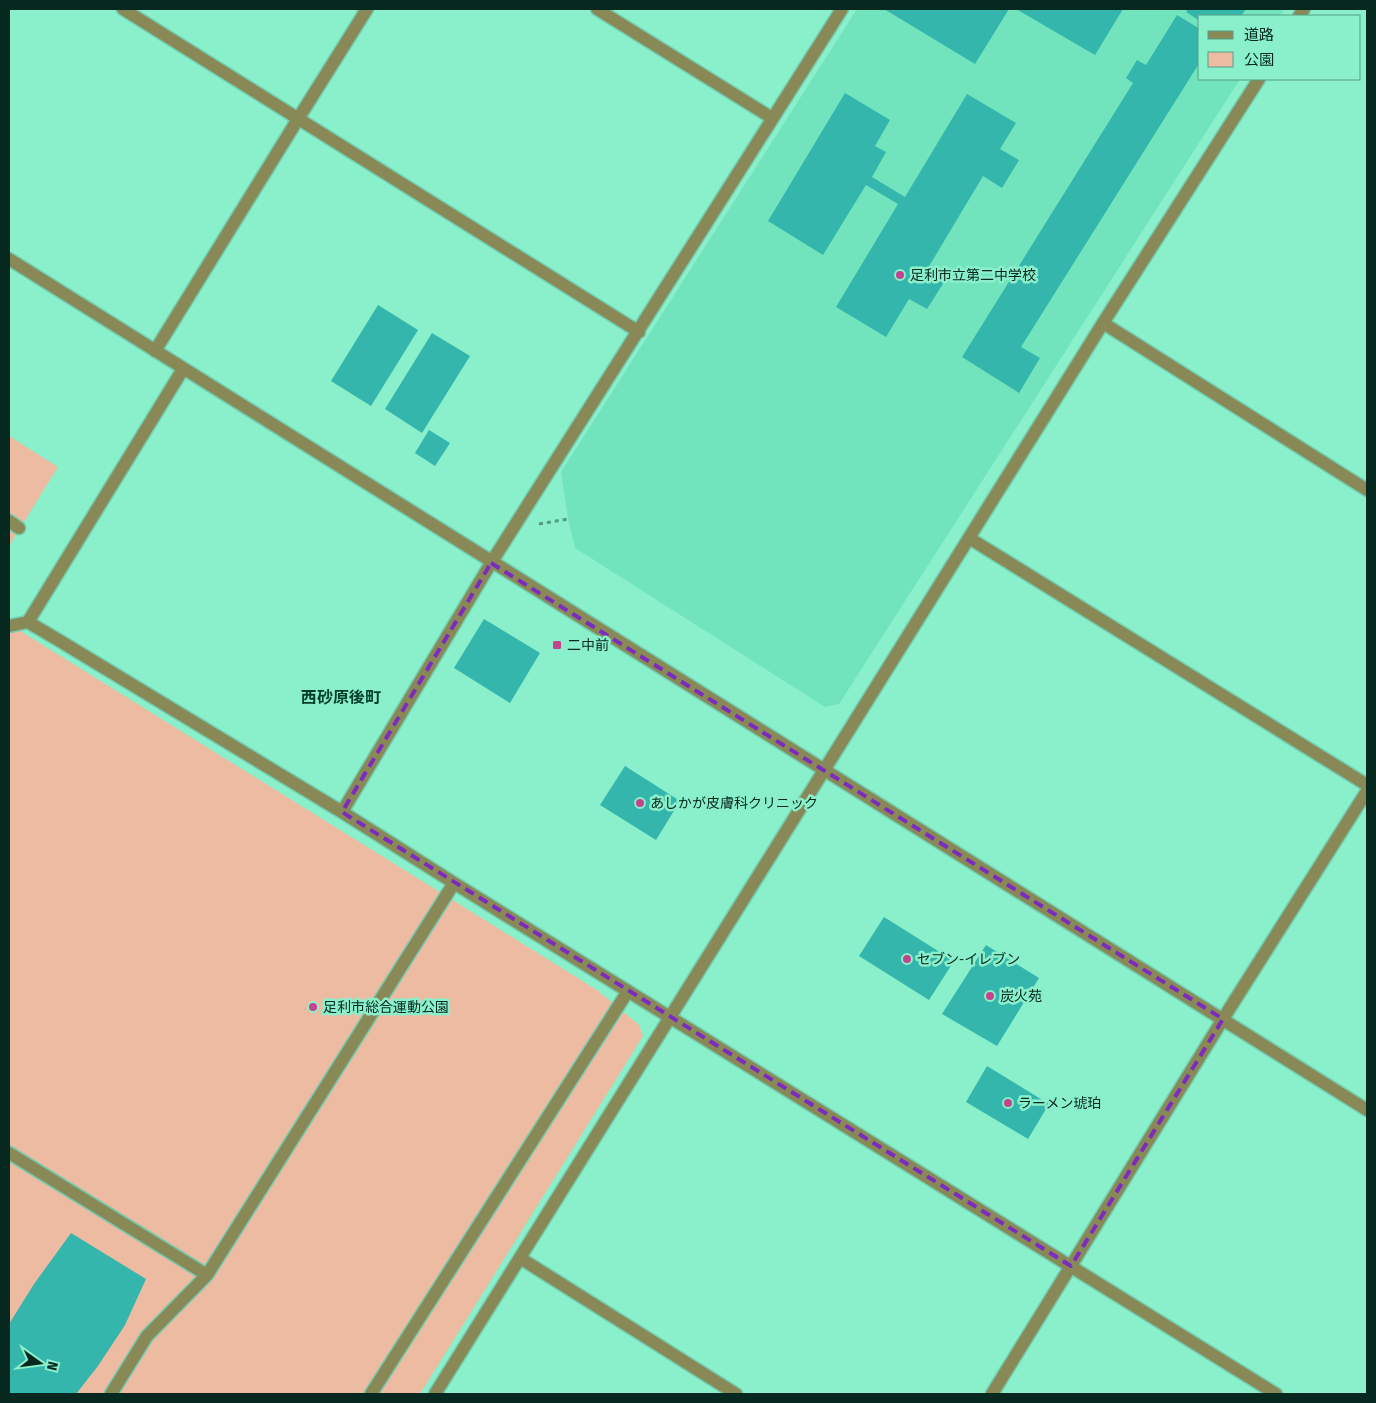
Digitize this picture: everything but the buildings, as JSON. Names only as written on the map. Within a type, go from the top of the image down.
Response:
[{"type":"street","points":[[123,9],[639,332]]},
{"type":"street","points":[[155,351],[367,9]]},
{"type":"street","points":[[597,9],[772,118]]},
{"type":"street","points":[[342,812],[492,563],[842,9]]},
{"type":"street","points":[[436,1394],[1103,323],[1259,80]]},
{"type":"street","points":[[9,259],[1367,1110]]},
{"type":"street","points":[[1103,323],[1367,490]]},
{"type":"street","points":[[28,622],[183,369]]},
{"type":"street","points":[[969,538],[1367,785]]},
{"type":"street","points":[[9,626],[28,622],[342,812],[628,992],[670,1016],[1276,1394]]},
{"type":"street","points":[[992,1394],[1222,1019],[1367,791]]},
{"type":"street","points":[[111,1394],[147,1336],[207,1275],[454,883]]},
{"type":"street","points":[[371,1394],[628,992]]},
{"type":"street","points":[[9,1153],[207,1275]]},
{"type":"street","points":[[520,1258],[736,1394]]},
{"type":"path","points":[[536,524],[568,519]]},
{"type":"highlighted area","points":[[491,563],[1223,1019],[1071,1266],[342,812]]},
{"type":"shaded area","name":"足利市立第二中学校","points":[[857,9],[1285,9],[1281,15],[1198,15],[1198,80],[1239,80],[839,704],[825,707],[575,548],[568,519],[561,472]]},
{"type":"green space","points":[[9,436],[58,467],[9,546]]},
{"type":"green space","name":"足利市総合運動公園","points":[[9,624],[597,990],[639,1025],[643,1036],[420,1394],[9,1394]]},
{"type":"place","name":"足利市立第二中学校","points":[[900,275]]},
{"type":"place","name":"二中前","points":[[557,645]]},
{"type":"place","name":"あしかが皮膚科クリニック","points":[[640,803]]},
{"type":"place","name":"セブン-イレブン","points":[[907,959]]},
{"type":"place","name":"炭火苑","points":[[990,996]]},
{"type":"place","name":"足利市総合運動公園","points":[[313,1007]]},
{"type":"place","name":"ラーメン琥珀","points":[[1008,1103]]},
{"type":"district","name":"西砂原後町","points":[[341,697]]}]
